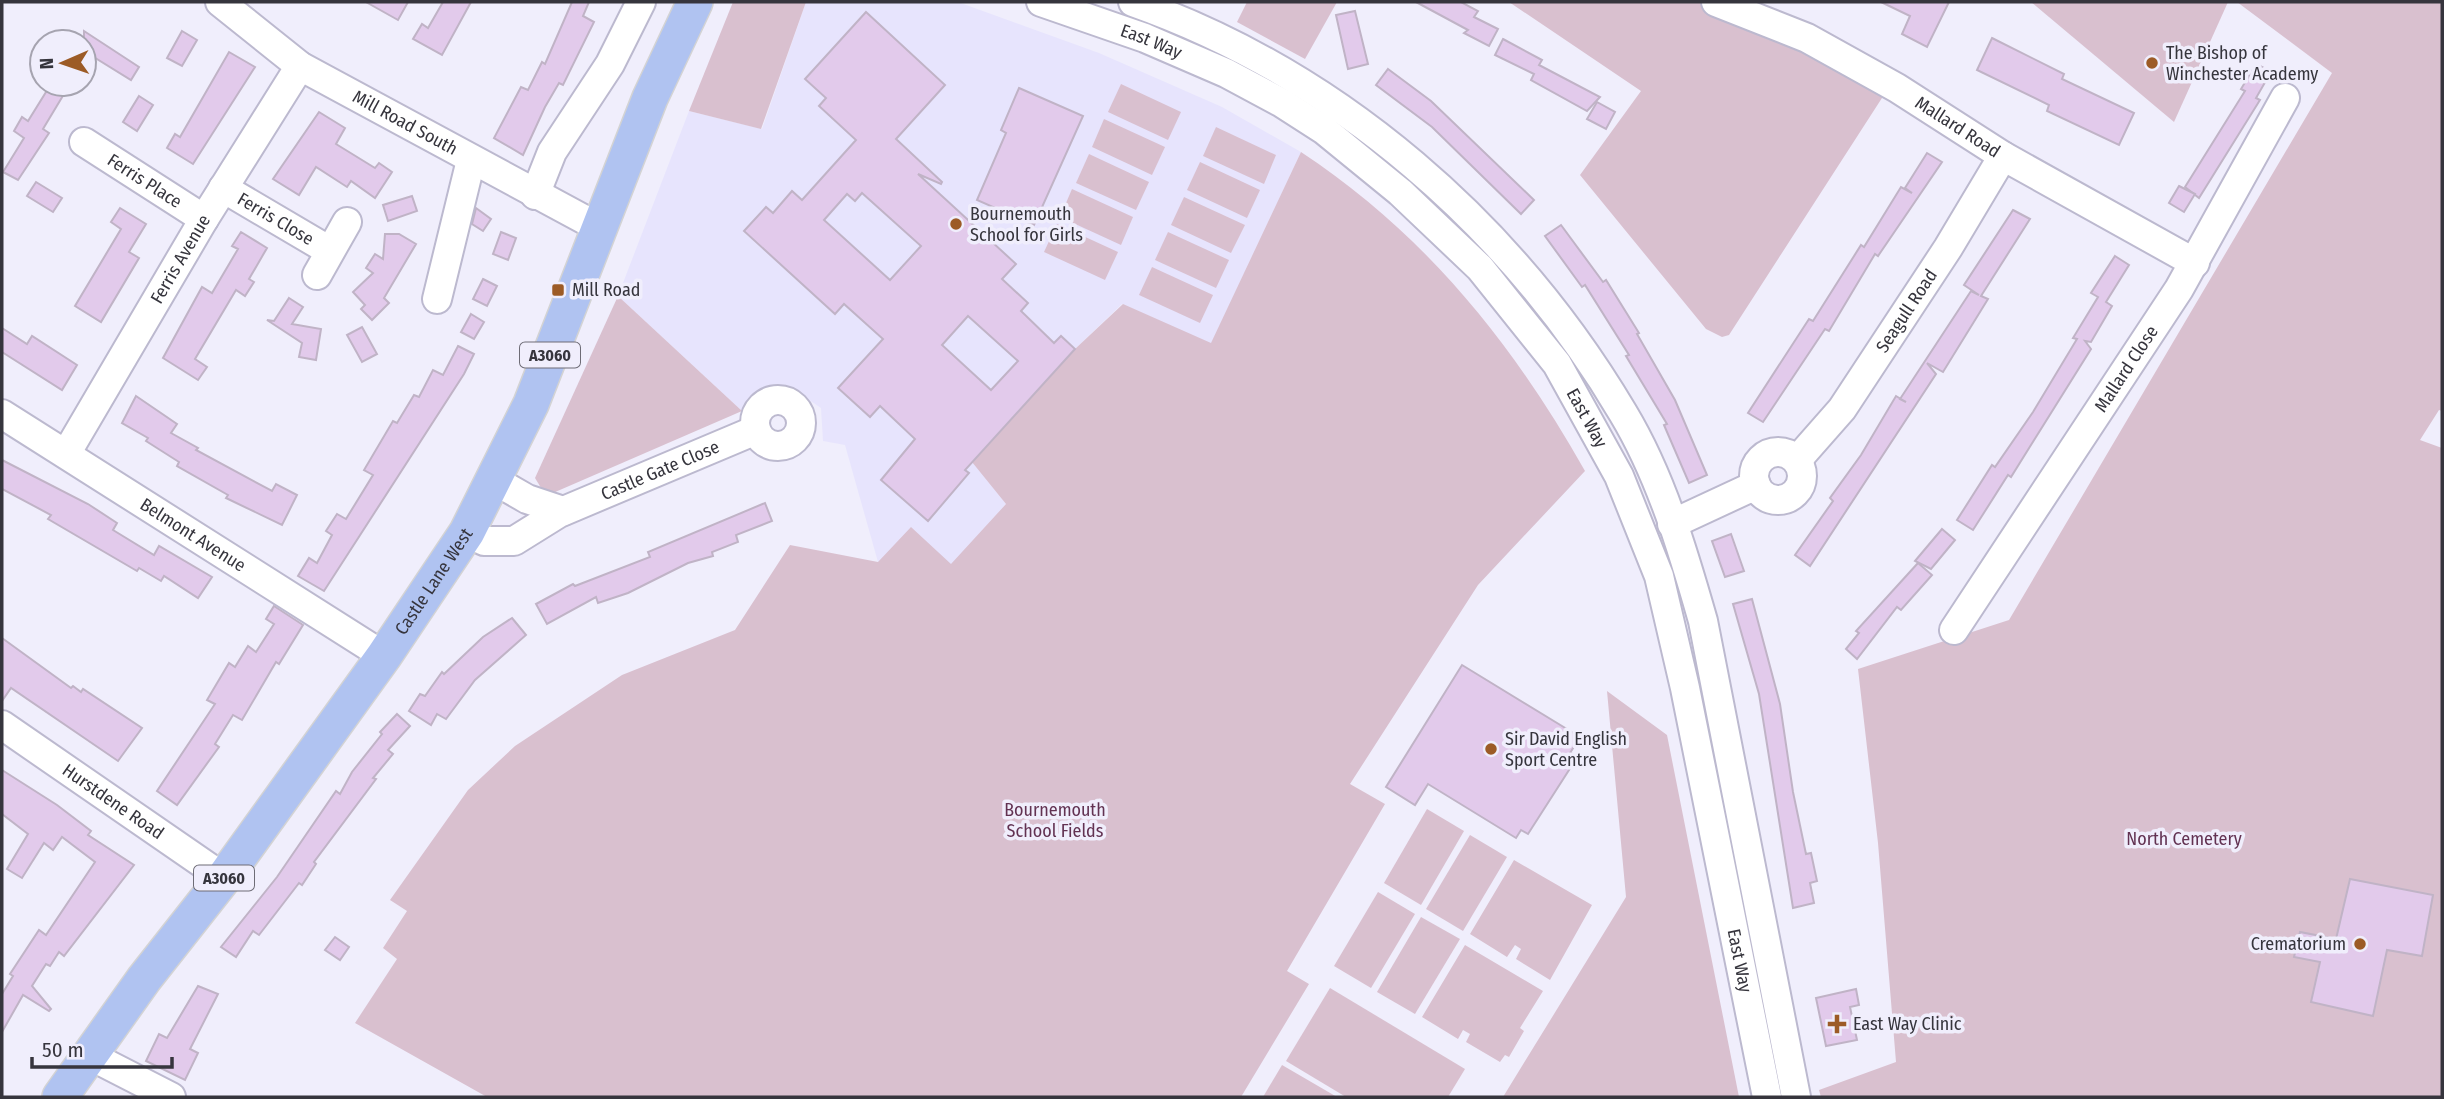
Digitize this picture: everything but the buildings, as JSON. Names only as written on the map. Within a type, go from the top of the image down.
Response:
[{"type":"main road","name":"Castle Lane West","points":[[60,1097],[224,878],[384,656],[467,532],[531,404],[650,98],[695,2]]},
{"type":"street","name":"Mill Road South","points":[[220,2],[300,66],[600,228]]},
{"type":"street","points":[[535,195],[552,152],[610,64],[641,2]]},
{"type":"street","name":"East Way","points":[[1041,2],[1145,38],[1226,73],[1282,103],[1324,130],[1401,191],[1480,268],[1557,364],[1619,476],[1659,576],[1696,738],[1767,1097]]},
{"type":"street","name":"East Way","points":[[1133,2],[1199,27],[1295,78],[1367,125],[1448,193],[1538,289],[1624,414],[1685,556],[1703,621],[1796,1097]]},
{"type":"street","name":"Mallard Road","points":[[1716,2],[1807,38],[1897,88],[2003,156],[2195,263]]},
{"type":"street","name":"Ferris Avenue","points":[[66,454],[204,219],[300,66]]},
{"type":"street","name":"Mallard Close","points":[[1954,630],[2195,263],[2284,98]]},
{"type":"street","name":"Ferris Place","points":[[84,142],[204,219]]},
{"type":"street","name":"Seagull Road","points":[[1672,524],[1756,485],[1754,470],[1759,460],[1778,451],[1787,452],[1798,459],[1843,409],[1948,248],[2003,156]]},
{"type":"street","points":[[437,299],[471,160]]},
{"type":"street","name":"Ferris Close","points":[[223,188],[323,263],[346,222]]},
{"type":"street","name":"Belmont Avenue","points":[[2,415],[384,656]]},
{"type":"street","name":"Castle Gate Close","points":[[467,532],[484,541],[514,541],[563,511],[756,430]]},
{"type":"street","points":[[494,480],[527,499],[563,511]]},
{"type":"street","name":"Hurstdene Road","points":[[2,725],[224,878]]},
{"type":"street","points":[[89,1055],[171,1097]]},
{"type":"shaded area","name":"Bournemouth School for Girls","points":[[806,2],[958,2],[1099,53],[1222,107],[1301,152],[1211,344],[1122,304],[1075,349],[973,462],[1006,504],[951,565],[878,562],[845,445],[823,441],[821,408],[796,391],[767,389],[742,411],[618,296],[689,111],[762,129]]},
{"type":"green space","points":[[733,2],[806,2],[761,129],[689,111]]},
{"type":"green space","points":[[1247,2],[1337,2],[1305,59],[1237,22]]},
{"type":"green space","points":[[1509,2],[1716,2],[1891,84],[1729,335],[1722,337],[1706,329],[1580,175],[1641,91]]},
{"type":"green space","name":"The Bishop of Winchester Academy","points":[[2031,2],[2228,2],[2174,122]]},
{"type":"green space","name":"North Cemetery","points":[[2237,2],[2442,2],[2442,411],[2439,410],[2420,440],[2442,448],[2442,1097],[1821,1097],[1819,1090],[1896,1062],[1878,843],[1858,669],[2009,620],[2332,73]]},
{"type":"green space","points":[[1121,84],[1181,112],[1168,140],[1108,112]]},
{"type":"green space","points":[[1104,119],[1165,147],[1152,175],[1092,147]]},
{"type":"green space","points":[[1216,127],[1276,155],[1264,184],[1203,156]]},
{"type":"green space","name":"Bournemouth School Fields","points":[[1301,152],[1387,218],[1462,294],[1527,378],[1585,471],[1478,585],[1350,784],[1385,804],[1287,971],[1309,984],[1241,1097],[487,1097],[355,1023],[397,959],[383,948],[407,911],[390,900],[468,790],[515,746],[622,675],[735,630],[790,545],[878,562],[911,527],[951,564],[1006,504],[972,462],[1075,349],[1123,304],[1211,343]]},
{"type":"green space","points":[[1089,154],[1149,182],[1136,210],[1076,183]]},
{"type":"green space","points":[[1200,162],[1260,190],[1247,218],[1187,190]]},
{"type":"green space","points":[[1072,189],[1133,217],[1121,245],[1060,217]]},
{"type":"green space","points":[[1184,197],[1245,225],[1231,253],[1171,225]]},
{"type":"green space","points":[[1057,224],[1118,252],[1105,280],[1044,252]]},
{"type":"green space","points":[[1168,232],[1229,260],[1216,288],[1155,260]]},
{"type":"green space","points":[[1152,267],[1213,295],[1200,323],[1139,295]]},
{"type":"green space","points":[[618,296],[742,411],[546,496],[535,478]]},
{"type":"green space","points":[[1607,691],[1667,735],[1739,1097],[1503,1097],[1626,897]]},
{"type":"green space","points":[[1427,809],[1464,831],[1421,905],[1384,883]]},
{"type":"green space","points":[[1470,835],[1507,857],[1463,931],[1426,909]]},
{"type":"green space","points":[[1514,860],[1592,905],[1550,980],[1516,959],[1521,949],[1515,945],[1507,957],[1470,934]]},
{"type":"green space","points":[[1378,892],[1415,914],[1371,988],[1334,966]]},
{"type":"green space","points":[[1421,917],[1460,939],[1415,1014],[1377,992]]},
{"type":"green space","points":[[1465,945],[1543,991],[1520,1028],[1524,1031],[1509,1057],[1505,1055],[1500,1062],[1466,1042],[1470,1034],[1463,1030],[1458,1039],[1422,1017]]},
{"type":"green space","points":[[1330,988],[1465,1069],[1448,1097],[1346,1097],[1286,1061]]},
{"type":"green space","points":[[1282,1065],[1337,1097],[1263,1097]]},
{"type":"place","name":"The Bishop of Winchester Academy","points":[[2152,63]]},
{"type":"place","name":"Bournemouth School for Girls","points":[[956,224]]},
{"type":"place","name":"Mill Road","points":[[558,290]]},
{"type":"place","name":"Sir David English Sport Centre","points":[[1491,749]]},
{"type":"place","name":"Crematorium","points":[[2360,944]]},
{"type":"place","name":"East Way Clinic","points":[[1837,1024]]}]
